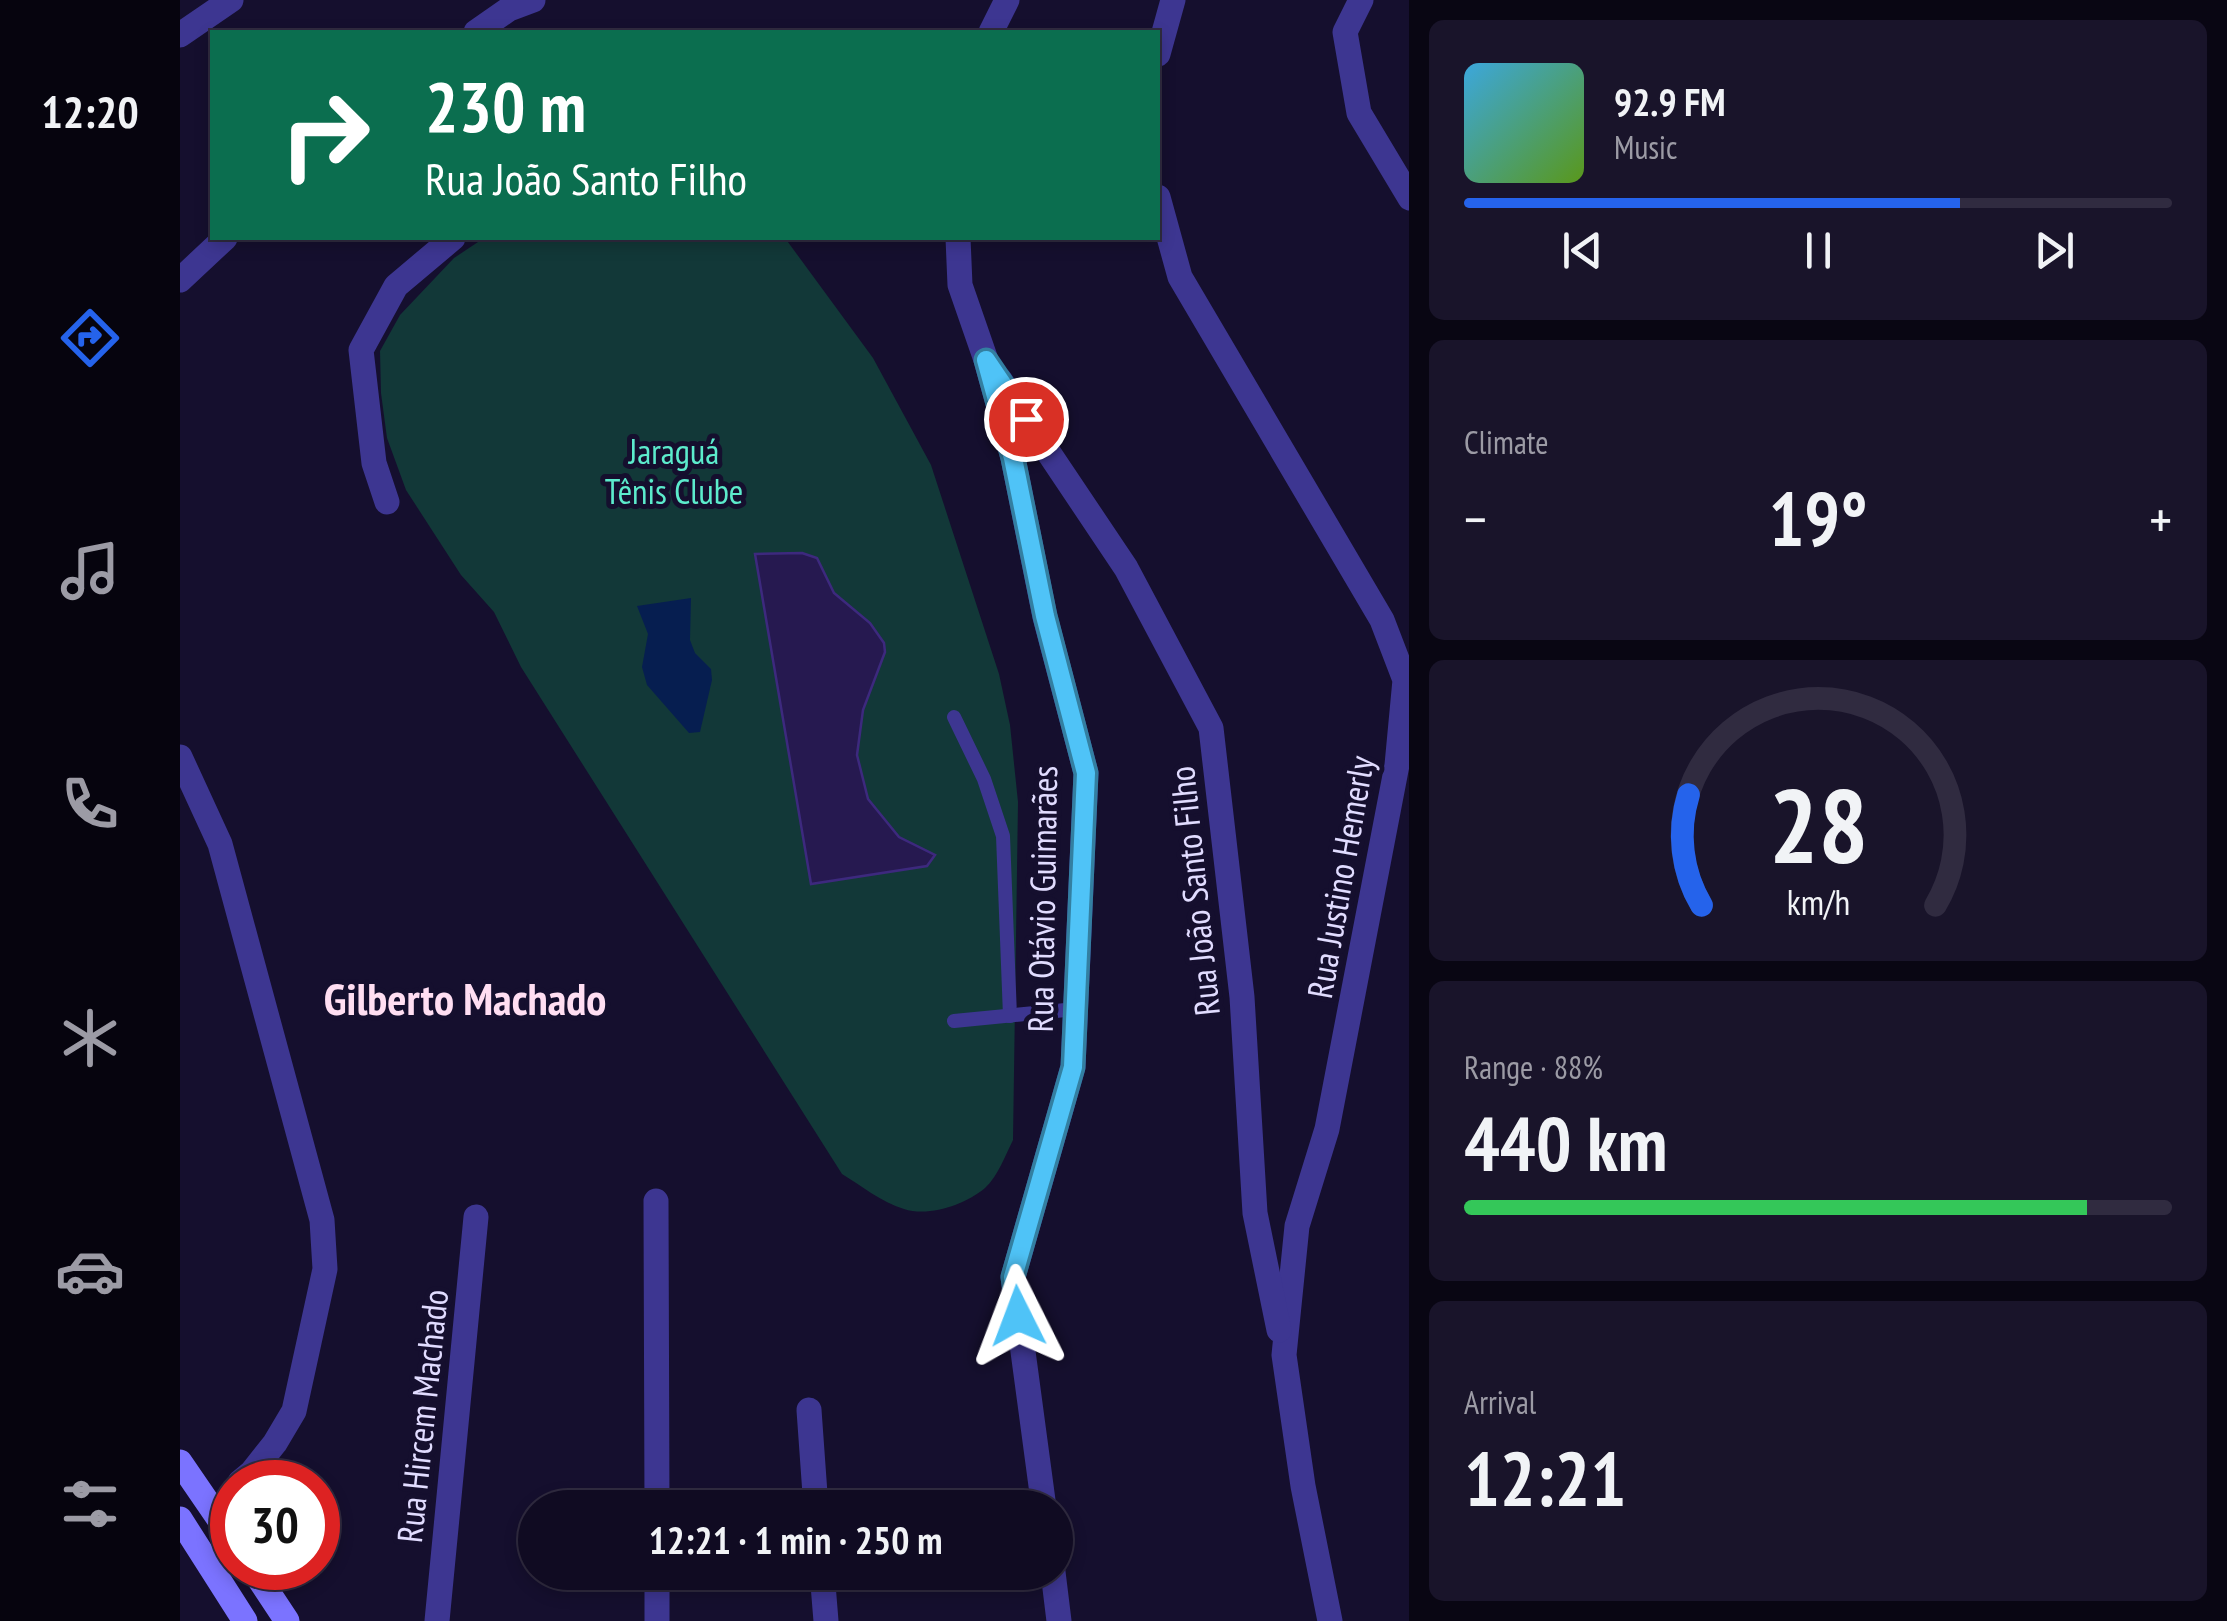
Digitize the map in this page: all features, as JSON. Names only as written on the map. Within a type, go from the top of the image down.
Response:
[{"type":"main road","points":[[180,1462],[210,1505]]},
{"type":"main road","points":[[183,1529],[245,1621]]},
{"type":"main road","points":[[267,1590],[287,1621]]},
{"type":"street","points":[[180,34],[232,0]]},
{"type":"street","points":[[479,30],[510,9],[533,0]]},
{"type":"street","points":[[992,30],[1007,0]]},
{"type":"street","points":[[1160,46],[1172,0]]},
{"type":"street","points":[[1362,0],[1345,32],[1359,113],[1409,196]]},
{"type":"street","name":"Rua Justino Hemerly","points":[[1160,204],[1180,277],[1382,620],[1405,680],[1398,765],[1358,980],[1327,1129],[1297,1226],[1284,1355],[1303,1486],[1330,1621]]},
{"type":"street","points":[[180,280],[223,240]]},
{"type":"street","points":[[387,502],[374,463],[361,350],[396,286],[451,240]]},
{"type":"street","name":"Rua Otávio Guimarães","points":[[958,240],[960,285],[1013,458],[1045,616],[1086,773],[1073,1067],[1013,1277],[1042,1490]]},
{"type":"street","name":"Rua João Santo Filho","points":[[986,360],[1126,568],[1212,728],[1242,997],[1255,1213],[1284,1355]]},
{"type":"street","points":[[180,758],[220,844],[322,1220],[325,1268],[294,1411],[262,1460]]},
{"type":"street","points":[[656,1201],[657,1490]]},
{"type":"street","name":"Rua Hircem Machado","points":[[437,1621],[476,1217]]},
{"type":"street","points":[[808,1410],[815,1490]]},
{"type":"street","points":[[657,1590],[657,1621]]},
{"type":"street","points":[[823,1590],[826,1621]]},
{"type":"street","points":[[1055,1590],[1059,1621]]},
{"type":"lane","points":[[954,717],[984,779],[1003,836],[1010,1016]]},
{"type":"lane","points":[[954,1020],[1076,1009]]},
{"type":"green space","name":"Jaraguá Tênis Clube","points":[[481,240],[786,240],[873,358],[931,465],[999,674],[1010,725],[1018,802],[1013,1140],[990,1183],[967,1200],[935,1210],[904,1209],[842,1174],[521,667],[494,612],[461,575],[406,490],[387,438],[380,351],[400,315],[454,258]]},
{"type":"water","points":[[691,598],[690,640],[695,653],[711,669],[712,680],[700,732],[689,733],[647,685],[642,667],[648,634],[637,606]]},
{"type":"building","points":[[802,553],[817,558],[834,593],[870,623],[884,643],[885,652],[863,710],[857,755],[868,799],[899,837],[935,855],[927,866],[811,884],[755,554]]},
{"type":"district","name":"Gilberto Machado","points":[[465,998]]},
{"type":"route","points":[[1018,1316],[1013,1277],[1073,1067],[1086,773],[1045,616],[1013,458],[986,360],[1026,419]]}]
